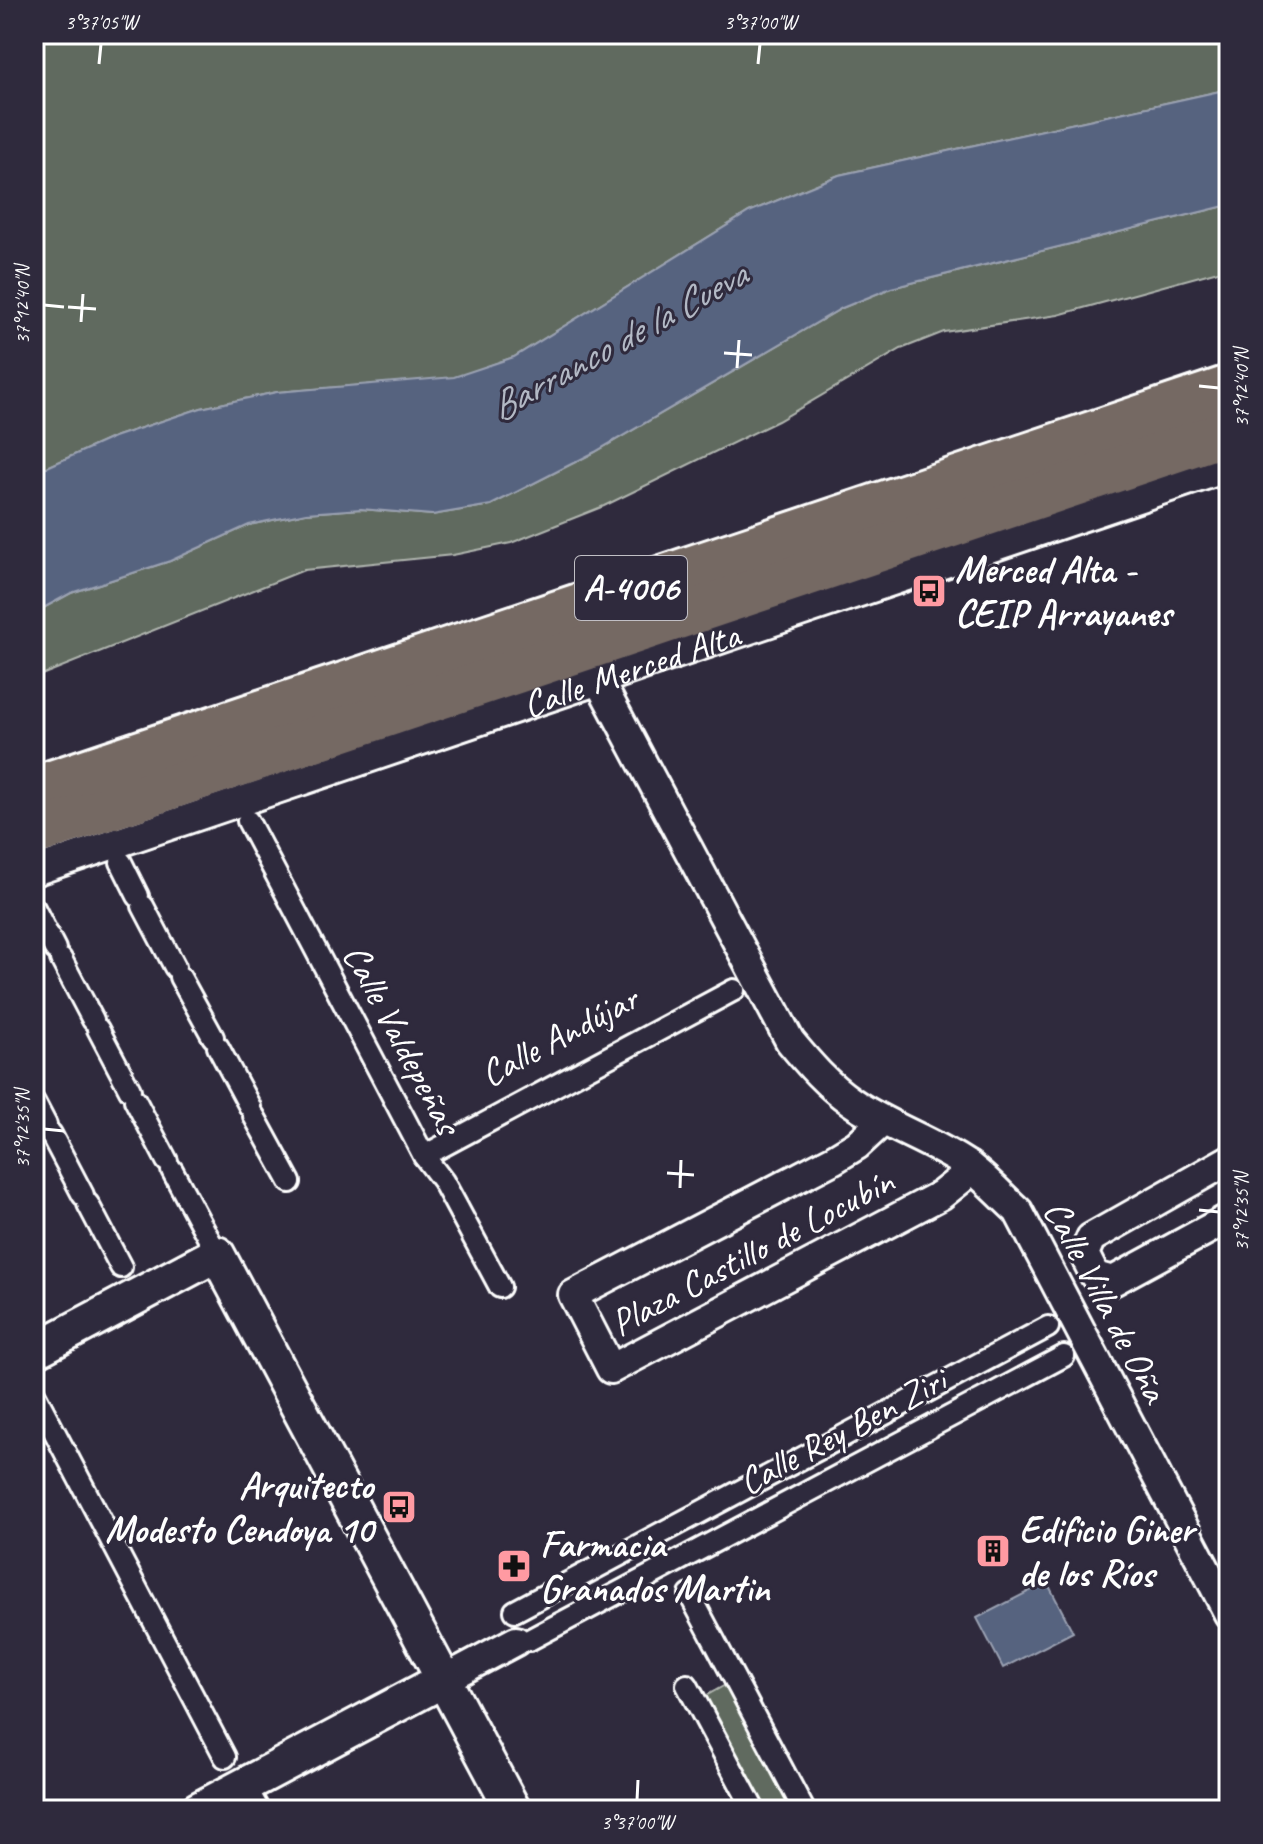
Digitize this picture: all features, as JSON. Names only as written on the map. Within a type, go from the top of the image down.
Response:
[{"type":"main road","name":"Calle Merced Alta","points":[[34,789],[1229,388]]},
{"type":"main road","name":"Calle Merced Alta","points":[[34,833],[1229,432]]},
{"type":"street","name":"Calle Merced Alta","points":[[34,871],[1229,467]]},
{"type":"street","name":"Calle Villa de Oña","points":[[599,681],[790,1041],[821,1078],[851,1102],[969,1166],[1018,1211],[1229,1614]]},
{"type":"street","name":"Calle Valdepeñas","points":[[248,821],[424,1156],[443,1181],[500,1287]]},
{"type":"street","points":[[121,862],[290,1182]]},
{"type":"street","points":[[34,908],[513,1810]]},
{"type":"street","name":"Calle Andújar","points":[[424,1156],[734,990]]},
{"type":"street","points":[[34,1102],[121,1267]]},
{"type":"street","name":"Plaza Castillo de Locubín","points":[[883,1121],[857,1145],[834,1159],[573,1295],[611,1369],[941,1195],[961,1179],[969,1166]]},
{"type":"street","points":[[1229,1160],[1091,1238],[1084,1254],[1095,1276],[1113,1281],[1229,1218]]},
{"type":"street","points":[[34,1351],[217,1254]]},
{"type":"street","points":[[1055,1283],[1088,1265]]},
{"type":"street","name":"Calle Rey Ben Ziri","points":[[515,1611],[1048,1327]]},
{"type":"street","name":"Calle Rey Ben Ziri","points":[[443,1680],[523,1641],[1064,1356]]},
{"type":"street","points":[[34,1393],[225,1757]]},
{"type":"street","points":[[690,1595],[804,1810]]},
{"type":"street","points":[[198,1810],[247,1798],[443,1680]]},
{"type":"street","points":[[687,1685],[754,1810]]},
{"type":"green space","points":[[34,34],[1229,34],[1229,89],[839,175],[749,212],[514,357],[454,378],[277,392],[201,408],[114,437],[34,473]]},
{"type":"green space","points":[[1229,205],[1229,268],[1058,315],[944,332],[901,349],[778,421],[604,506],[511,543],[453,555],[304,570],[34,678],[34,613],[71,593],[170,561],[249,525],[306,513],[361,509],[432,515],[491,505],[595,452],[842,308],[891,288]]},
{"type":"green space","points":[[729,1683],[797,1810],[762,1810],[702,1698]]},
{"type":"water","name":"Barranco de la Cueva","points":[[1229,89],[1229,205],[891,288],[842,308],[595,452],[491,505],[432,515],[361,509],[306,513],[249,525],[170,561],[71,593],[34,613],[34,473],[114,437],[201,408],[277,392],[454,377],[514,357],[749,212],[839,175]]},
{"type":"water","points":[[1047,1582],[1073,1632],[1003,1668],[977,1618]]},
{"type":"place","name":"Merced Alta - CEIP Arrayanes","points":[[929,591]]},
{"type":"place","name":"Arquitecto Modesto Cendoya 10","points":[[399,1507]]},
{"type":"place","name":"Edificio Giner de los Ríos","points":[[993,1551]]},
{"type":"place","name":"Farmacia Granados Martin","points":[[514,1566]]}]
